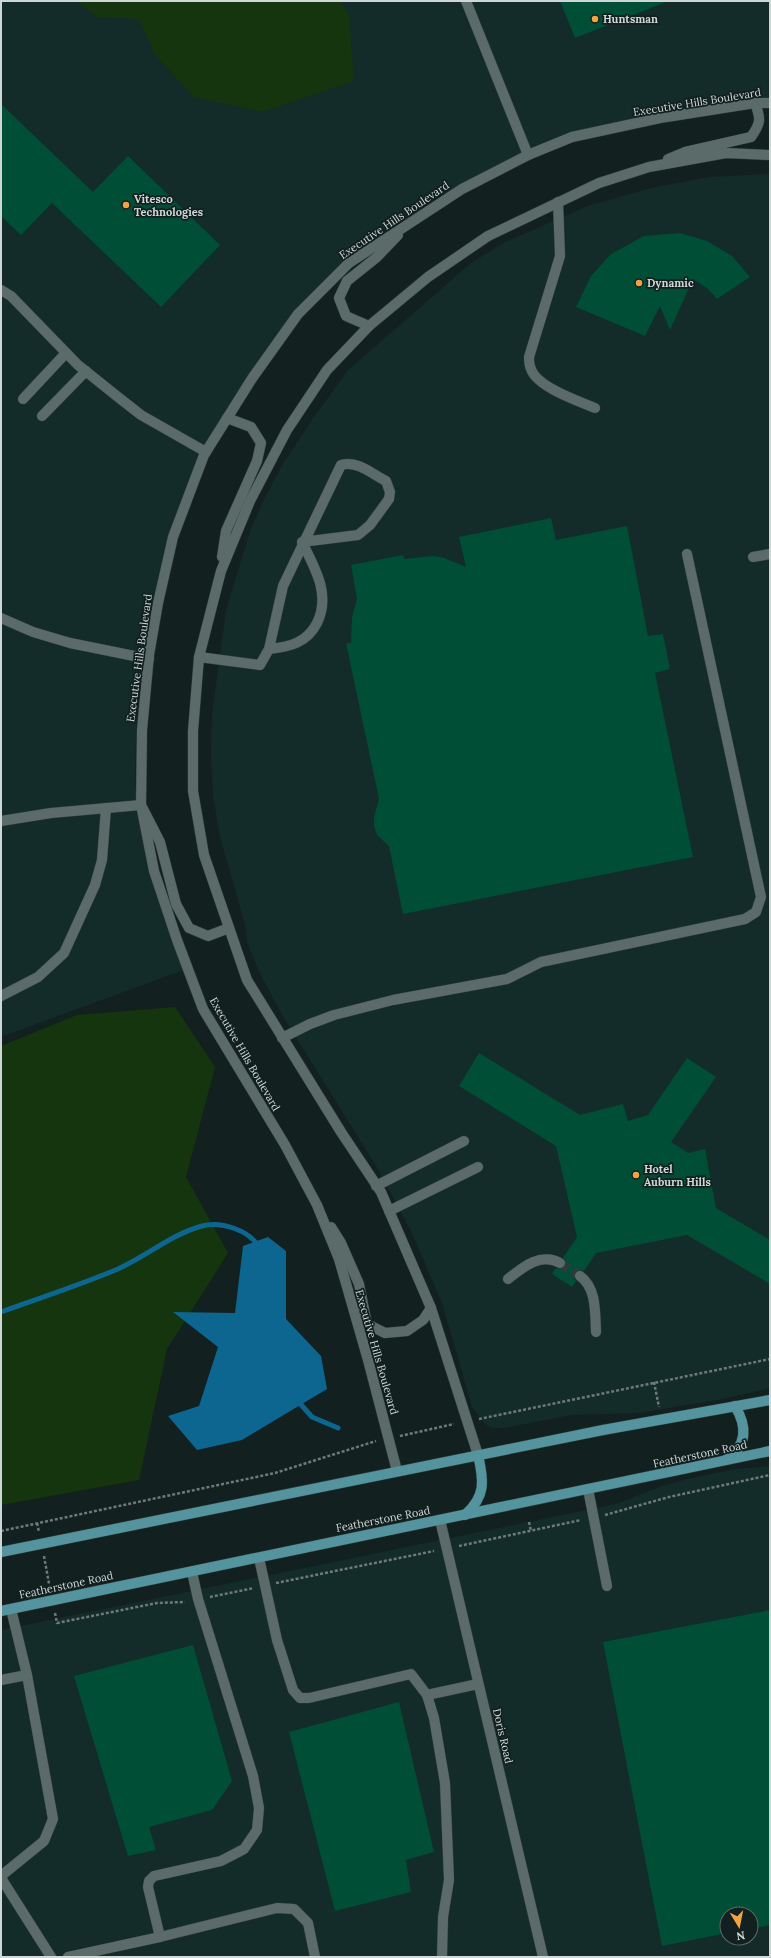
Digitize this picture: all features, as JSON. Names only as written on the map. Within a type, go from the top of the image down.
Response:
[{"type":"main road","points":[[1,1552],[397,1471],[770,1400]]},
{"type":"main road","points":[[724,1461],[734,1454],[744,1440],[743,1421],[735,1406]]},
{"type":"main road","name":"Featherstone Road","points":[[1,1611],[770,1451]]},
{"type":"main road","points":[[464,1515],[473,1507],[479,1498],[482,1489],[483,1480],[478,1455]]},
{"type":"main road","points":[[1,1561],[12,1550]]},
{"type":"main road","points":[[1,1600],[11,1609]]},
{"type":"street","points":[[466,1],[528,155]]},
{"type":"street","points":[[221,571],[250,501],[287,430],[327,370],[368,326],[428,277],[488,236],[599,183],[649,167],[685,152],[751,137],[759,125],[759,114],[755,103]]},
{"type":"street","name":"Executive Hills Boulevard","points":[[397,1471],[368,1360],[338,1259],[317,1206],[285,1145],[203,1009],[177,940],[154,871],[141,805],[142,730],[149,659],[158,603],[173,537],[206,452],[253,377],[298,314],[349,263],[462,189],[528,155],[572,137],[660,118],[755,103],[770,103]]},
{"type":"street","points":[[649,167],[726,153],[770,155]]},
{"type":"street","points":[[558,202],[560,256],[536,336],[528,357],[531,370],[534,375],[548,387],[595,408]]},
{"type":"street","points":[[368,326],[346,316],[339,298],[347,281],[377,257],[411,221]]},
{"type":"street","points":[[1,290],[11,296],[86,371],[141,415],[206,452]]},
{"type":"street","points":[[24,399],[66,352]]},
{"type":"street","points":[[42,416],[86,371]]},
{"type":"street","points":[[227,418],[251,428],[261,443],[257,461],[226,531],[221,571],[199,657],[193,731],[193,791],[204,855],[247,980],[376,1186],[389,1211],[431,1308],[478,1455]]},
{"type":"street","points":[[199,657],[260,665],[269,649],[283,586],[302,542],[341,465],[348,463],[354,464],[386,481],[390,492],[389,499],[370,525],[358,535],[302,542]]},
{"type":"street","points":[[269,649],[289,647],[306,638],[314,630],[322,613],[324,601],[322,589],[302,542]]},
{"type":"street","points":[[282,1038],[310,1024],[334,1015],[393,1000],[507,979],[542,962],[745,919],[756,912],[761,897],[687,554]]},
{"type":"street","points":[[753,557],[770,554]]},
{"type":"street","points":[[1,618],[33,632],[70,643],[149,659]]},
{"type":"street","points":[[1,821],[141,805],[160,842],[176,904],[189,928],[208,936],[229,928]]},
{"type":"street","points":[[1,996],[38,977],[64,953],[95,885],[102,860],[106,808]]},
{"type":"street","points":[[376,1186],[464,1141]]},
{"type":"street","points":[[389,1211],[478,1167]]},
{"type":"street","points":[[317,1206],[341,1243],[359,1284],[367,1324],[385,1333],[407,1331],[423,1320],[431,1308]]},
{"type":"street","points":[[508,1278],[536,1260],[554,1260],[560,1263]]},
{"type":"street","points":[[580,1276],[586,1280],[593,1294],[596,1332]]},
{"type":"street","points":[[588,1489],[607,1586]]},
{"type":"street","name":"Doris Road","points":[[440,1520],[543,1957]]},
{"type":"street","points":[[259,1558],[277,1640],[293,1690],[300,1698],[309,1698],[411,1674],[428,1695],[434,1718],[445,1783],[448,1822],[449,1880],[443,1917],[442,1957]]},
{"type":"street","points":[[160,1937],[148,1887],[149,1881],[154,1876],[221,1861],[244,1849],[257,1830],[259,1808],[253,1776],[198,1599],[192,1572]]},
{"type":"street","points":[[11,1609],[27,1675],[53,1819],[44,1841],[1,1877],[51,1957]]},
{"type":"street","points":[[1,1680],[27,1675]]},
{"type":"street","points":[[428,1695],[478,1684]]},
{"type":"street","points":[[68,1957],[160,1937],[277,1908],[294,1909],[308,1923],[315,1957]]},
{"type":"path","points":[[481,1419],[770,1359]]},
{"type":"path","points":[[654,1382],[659,1408]]},
{"type":"path","points":[[400,1436],[458,1423]]},
{"type":"path","points":[[1,1531],[275,1473],[349,1448],[376,1441]]},
{"type":"path","points":[[611,1514],[669,1497],[770,1475]]},
{"type":"path","points":[[468,1544],[577,1521]]},
{"type":"path","points":[[529,1522],[531,1531]]},
{"type":"path","points":[[37,1523],[39,1533]]},
{"type":"path","points":[[279,1582],[422,1553]]},
{"type":"path","points":[[45,1564],[50,1589]]},
{"type":"path","points":[[215,1595],[251,1588]]},
{"type":"path","points":[[57,1619],[58,1623],[157,1603],[181,1603]]},
{"type":"shaded area","points":[[1,1],[770,1],[770,99],[713,104],[660,113],[602,127],[484,173],[438,197],[364,249],[261,361],[195,466],[183,495],[157,587],[137,705],[135,785],[142,825],[184,970],[1,1037]]},
{"type":"shaded area","points":[[770,174],[770,1388],[723,1399],[640,1413],[572,1415],[504,1428],[491,1428],[484,1423],[472,1407],[442,1303],[411,1231],[376,1166],[284,1018],[261,976],[247,943],[245,925],[219,833],[213,795],[211,752],[212,713],[226,610],[250,531],[265,497],[284,462],[313,418],[348,370],[471,263],[505,242],[590,205],[655,187],[709,177]]},
{"type":"shaded area","points":[[770,1466],[770,1957],[1,1957],[1,1630],[616,1504],[659,1487],[687,1479],[735,1469]]},
{"type":"green space","points":[[77,1],[340,1],[349,15],[354,81],[263,112],[194,97],[155,55],[139,19],[97,17]]},
{"type":"green space","points":[[175,1007],[215,1067],[186,1177],[228,1253],[167,1349],[139,1480],[1,1505],[1,1046],[77,1015]]},
{"type":"water","points":[[268,1237],[286,1251],[286,1319],[321,1356],[327,1389],[242,1440],[197,1450],[168,1416],[199,1406],[218,1347],[173,1312],[235,1313],[243,1246]]},
{"type":"building","name":"Huntsman","points":[[560,1],[666,1],[666,2],[575,38]]},
{"type":"building","name":"Vitesco Technologies","points":[[1,104],[93,192],[128,156],[220,245],[161,307],[52,203],[21,235],[1,216]]},
{"type":"building","name":"Dynamic","points":[[680,233],[707,241],[732,256],[750,277],[717,299],[707,288],[693,279],[670,330],[660,306],[645,336],[576,307],[591,276],[611,254],[644,236]]},
{"type":"building","points":[[551,518],[556,540],[627,526],[648,636],[663,634],[670,669],[655,673],[693,857],[403,914],[389,846],[377,835],[374,826],[374,817],[379,799],[346,643],[351,643],[352,617],[357,599],[351,565],[403,555],[404,559],[434,556],[444,558],[466,567],[459,537]]},
{"type":"building","name":"Hotel Auburn Hills","points":[[479,1053],[580,1115],[623,1104],[628,1121],[648,1115],[687,1058],[716,1077],[671,1142],[688,1153],[705,1149],[716,1208],[770,1240],[770,1284],[687,1235],[596,1253],[584,1271],[578,1270],[575,1272],[574,1278],[576,1281],[572,1287],[552,1274],[556,1268],[561,1269],[566,1266],[566,1262],[563,1258],[577,1237],[556,1146],[459,1086]]},
{"type":"building","points":[[770,1610],[770,1925],[759,1927],[759,1906],[719,1906],[719,1935],[662,1946],[603,1642]]},
{"type":"building","points":[[193,1645],[232,1781],[212,1810],[149,1827],[156,1850],[128,1856],[74,1676]]},
{"type":"building","points":[[399,1702],[434,1852],[406,1860],[411,1892],[335,1911],[289,1732]]},
{"type":"waterway","points":[[1,1312],[118,1269],[180,1234],[202,1226],[218,1225],[234,1228],[249,1236],[259,1247]]},
{"type":"waterway","points":[[297,1400],[312,1417],[338,1428]]},
{"type":"tunnel","points":[[560,1263],[580,1276]]},
{"type":"place","name":"Huntsman","points":[[595,19]]},
{"type":"place","name":"Vitesco Technologies","points":[[126,205]]},
{"type":"place","name":"Dynamic","points":[[639,283]]},
{"type":"place","name":"Hotel Auburn Hills","points":[[636,1175]]}]
